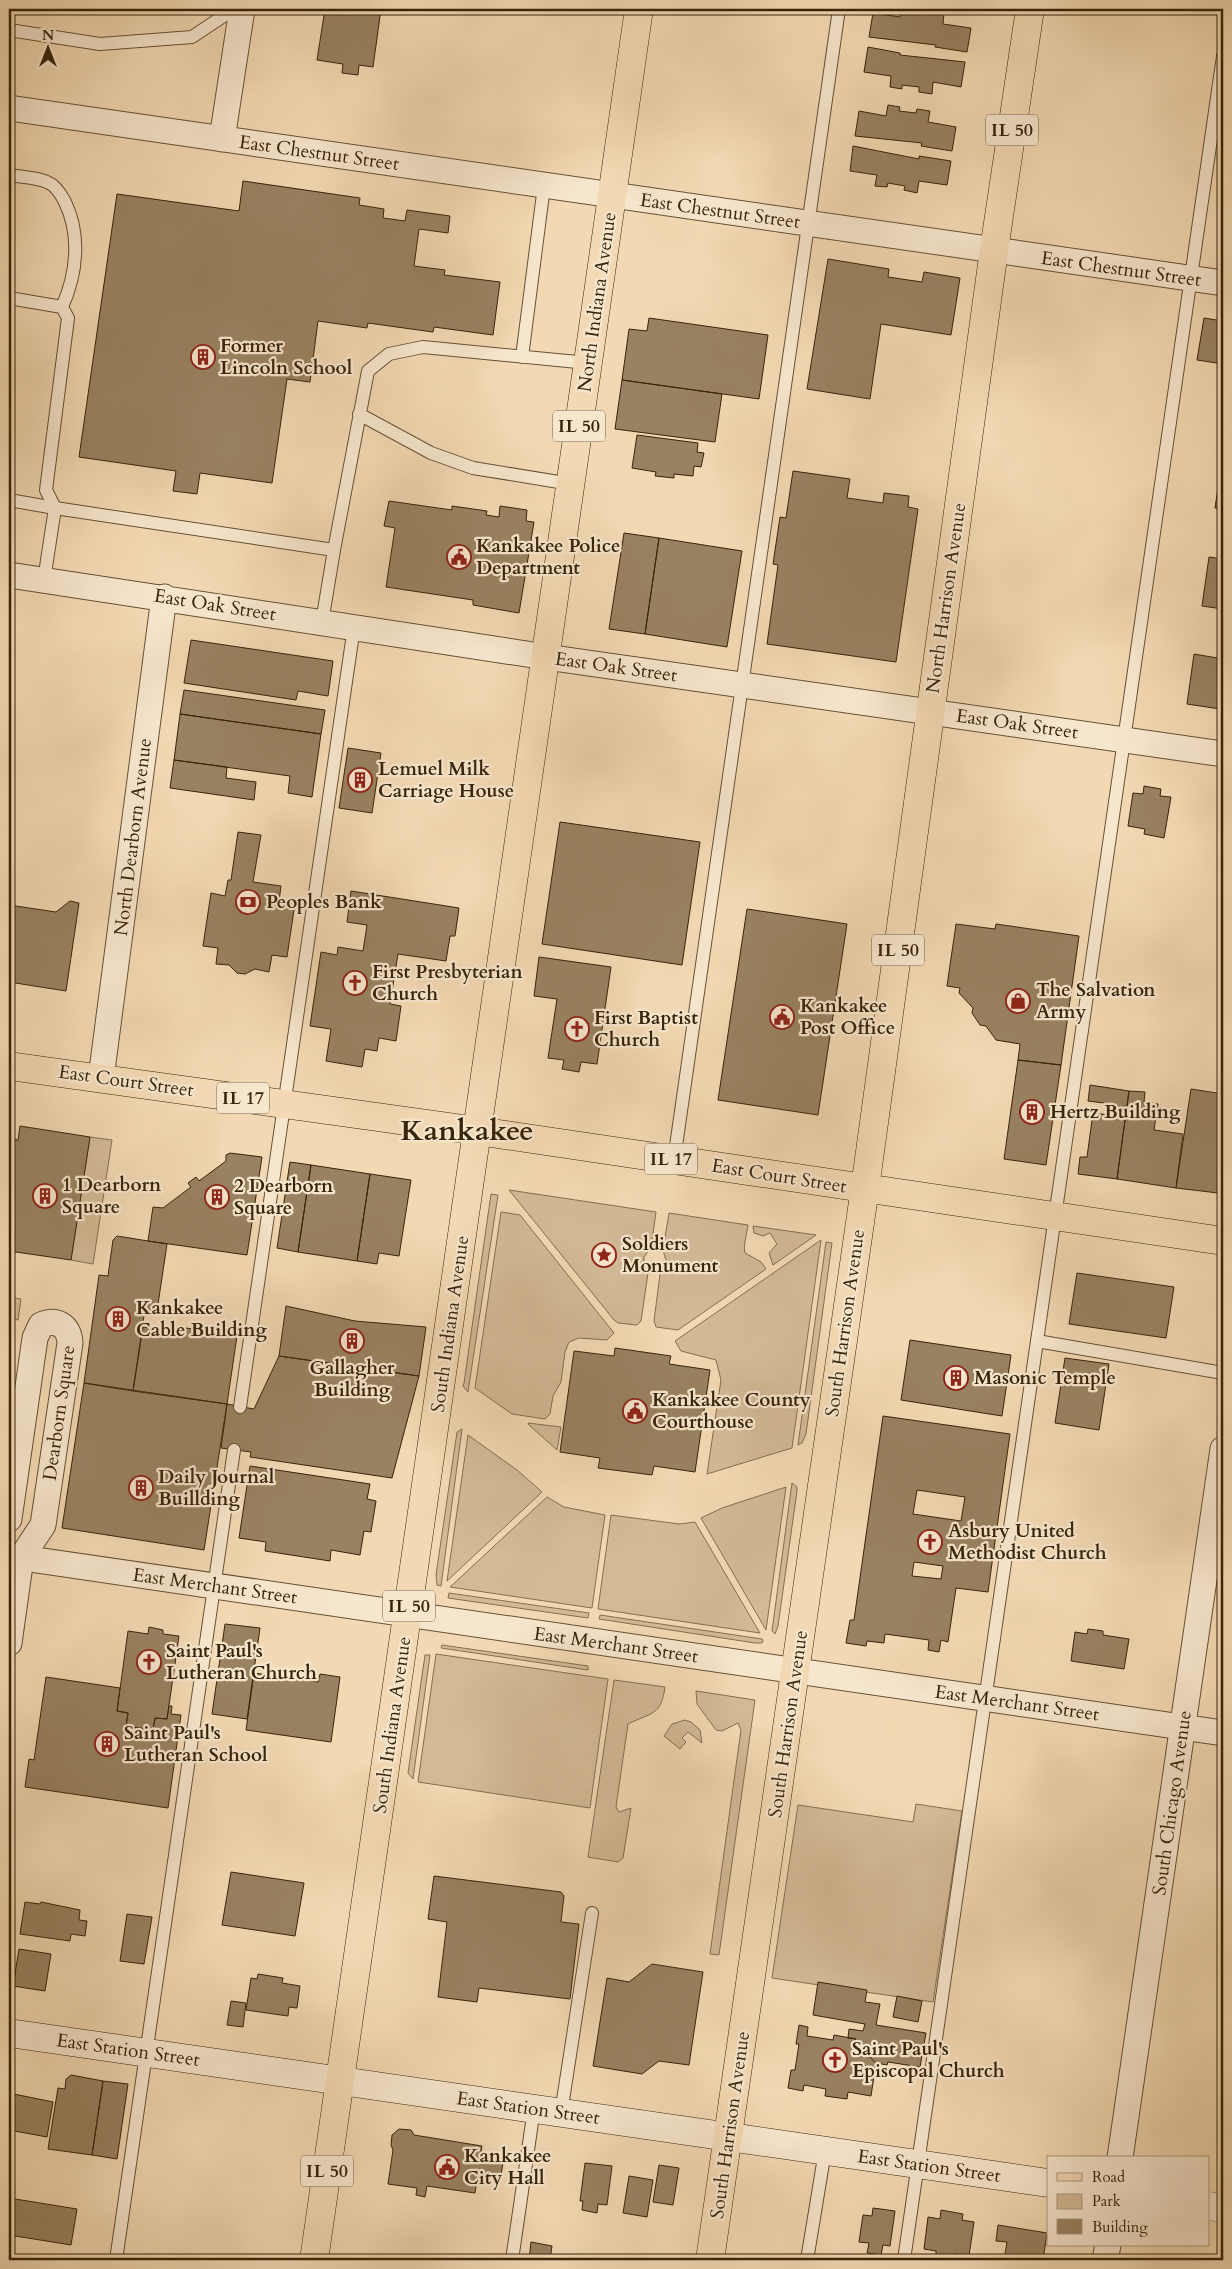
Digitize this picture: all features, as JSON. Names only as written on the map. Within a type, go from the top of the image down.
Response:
[{"type":"main road","name":"North Indiana Avenue","points":[[478,1130],[639,9]]},
{"type":"main road","name":"North Harrison Avenue","points":[[865,1188],[994,250],[1030,9]]},
{"type":"main road","name":"East Court Street","points":[[9,1066],[478,1130],[1223,1240]]},
{"type":"main road","name":"South Indiana Avenue","points":[[314,2260],[478,1130]]},
{"type":"main road","name":"South Harrison Avenue","points":[[710,2260],[865,1188]]},
{"type":"main road","name":"East Station Street","points":[[9,2033],[1047,2183]]},
{"type":"main road","points":[[1210,2206],[1223,2208]]},
{"type":"street","points":[[222,139],[242,9]]},
{"type":"street","name":"East Chestnut Street","points":[[9,108],[1223,283]]},
{"type":"street","name":"East Oak Street","points":[[9,575],[164,597],[546,657],[1223,754]]},
{"type":"street","name":"North Dearborn Avenue","points":[[102,1078],[164,597]]},
{"type":"street","name":"Dearborn Square","points":[[9,1519],[35,1338],[42,1326],[53,1322],[66,1327],[70,1334],[70,1343],[43,1525],[15,1557]]},
{"type":"street","name":"South Chicago Avenue","points":[[1120,2156],[1223,1449]]},
{"type":"street","points":[[9,1523],[15,1557],[9,1643]]},
{"type":"street","name":"East Merchant Street","points":[[15,1557],[1223,1733]]},
{"type":"street","points":[[1106,2260],[1108,2246]]},
{"type":"lane","points":[[9,30],[100,44],[192,36],[234,9]]},
{"type":"lane","points":[[674,1160],[839,9]]},
{"type":"lane","points":[[904,2260],[1223,56]]},
{"type":"lane","points":[[9,175],[47,182],[55,187],[72,216],[76,240],[74,264],[70,289],[62,307]]},
{"type":"lane","points":[[522,357],[544,186]]},
{"type":"lane","points":[[9,298],[62,307]]},
{"type":"lane","points":[[44,580],[55,508],[46,490],[68,318],[62,307]]},
{"type":"lane","points":[[322,622],[368,371],[389,354],[423,347],[588,363]]},
{"type":"lane","points":[[359,414],[431,453],[473,468],[571,484]]},
{"type":"lane","points":[[9,500],[334,550]]},
{"type":"lane","points":[[240,1407],[354,627]]},
{"type":"lane","points":[[1037,1342],[1223,1373]]},
{"type":"lane","points":[[116,2260],[234,1450]]},
{"type":"lane","points":[[561,2113],[592,1913]]},
{"type":"lane","points":[[512,2260],[534,2109]]},
{"type":"lane","points":[[808,2260],[825,2151]]},
{"type":"green space","points":[[90,1137],[112,1140],[93,1264],[71,1260]]},
{"type":"green space","points":[[509,1190],[656,1212],[651,1248],[644,1257],[644,1268],[648,1273],[641,1321],[637,1325],[618,1323],[614,1320]]},
{"type":"green space","points":[[491,1194],[498,1195],[468,1392],[463,1386]]},
{"type":"green space","points":[[501,1212],[520,1215],[614,1333],[607,1340],[579,1338],[569,1342],[565,1352],[561,1382],[553,1396],[550,1414],[545,1419],[512,1414],[475,1388]]},
{"type":"green space","points":[[669,1213],[748,1225],[745,1253],[761,1262],[766,1269],[678,1330],[656,1327],[654,1321],[660,1274],[667,1264],[663,1250]]},
{"type":"green space","points":[[753,1226],[816,1235],[773,1265],[769,1253],[777,1244],[770,1233],[763,1236],[754,1233]]},
{"type":"green space","points":[[821,1240],[792,1448],[707,1474],[721,1380],[716,1360],[681,1351],[675,1341]]},
{"type":"green space","points":[[826,1242],[832,1243],[806,1434],[802,1443],[798,1445]]},
{"type":"green space","points":[[9,1297],[21,1299],[18,1320],[9,1318]]},
{"type":"green space","points":[[528,1423],[561,1427],[557,1450],[529,1425]]},
{"type":"green space","points":[[462,1429],[441,1586],[437,1585],[436,1575],[457,1432]]},
{"type":"green space","points":[[468,1435],[517,1470],[542,1492],[447,1581]]},
{"type":"green space","points":[[792,1483],[797,1487],[797,1491],[778,1626],[775,1634],[772,1631]]},
{"type":"green space","points":[[786,1487],[766,1630],[701,1518],[722,1508]]},
{"type":"green space","points":[[547,1497],[564,1507],[605,1515],[592,1608],[450,1587]]},
{"type":"green space","points":[[611,1515],[679,1524],[695,1522],[760,1633],[598,1609]]},
{"type":"green space","points":[[449,1593],[589,1613],[588,1618],[448,1598]]},
{"type":"green space","points":[[600,1615],[763,1640],[762,1643],[755,1643],[599,1619]]},
{"type":"green space","points":[[442,1645],[588,1666],[588,1670],[441,1648]]},
{"type":"green space","points":[[436,1654],[608,1679],[590,1808],[418,1782]]},
{"type":"green space","points":[[425,1655],[430,1655],[413,1779],[408,1773]]},
{"type":"green space","points":[[614,1680],[665,1687],[661,1703],[654,1712],[628,1724],[616,1807],[619,1812],[631,1808],[623,1858],[618,1862],[588,1857]]},
{"type":"green space","points":[[696,1691],[755,1700],[719,1955],[710,1954],[741,1730],[738,1723],[722,1731],[716,1730],[697,1704]]},
{"type":"green space","points":[[685,1720],[691,1722],[700,1730],[702,1743],[688,1732],[682,1738],[686,1742],[680,1749],[664,1736],[672,1724]]},
{"type":"green space","points":[[916,1804],[962,1811],[933,2002],[772,1978],[798,1805],[913,1822]]},
{"type":"building","points":[[325,9],[381,9],[373,67],[359,65],[358,75],[342,73],[343,64],[317,60]]},
{"type":"building","points":[[902,9],[914,9],[913,12],[931,15],[931,10],[944,13],[943,24],[971,28],[967,52],[935,47],[936,45],[869,37],[873,13],[900,17]]},
{"type":"building","points":[[868,47],[900,53],[900,55],[965,62],[961,87],[933,82],[932,94],[919,92],[919,87],[902,85],[902,89],[890,87],[891,76],[864,72]]},
{"type":"building","points":[[888,105],[900,107],[899,111],[916,113],[917,109],[930,111],[928,122],[956,127],[952,151],[921,146],[922,143],[855,136],[859,111],[886,116]]},
{"type":"building","points":[[853,146],[919,159],[919,156],[951,161],[947,185],[919,181],[917,193],[904,190],[905,186],[888,183],[887,187],[875,186],[877,175],[850,171]]},
{"type":"building","name":"Former Lincoln School","points":[[243,181],[360,198],[359,205],[384,209],[383,218],[405,221],[407,210],[450,216],[448,233],[419,229],[414,266],[445,270],[444,275],[500,282],[493,335],[434,327],[433,332],[368,323],[367,328],[318,321],[310,382],[287,379],[272,483],[200,473],[197,494],[173,491],[176,471],[79,457],[117,194],[239,211]]},
{"type":"building","points":[[828,259],[889,269],[888,277],[922,282],[924,272],[960,278],[951,335],[881,324],[870,399],[807,389]]},
{"type":"building","points":[[649,318],[768,335],[759,399],[622,380],[629,329],[647,331]]},
{"type":"building","points":[[1204,318],[1223,321],[1223,364],[1197,360]]},
{"type":"building","points":[[622,380],[722,394],[715,442],[615,429]]},
{"type":"building","points":[[637,435],[698,443],[697,452],[704,453],[701,467],[694,466],[693,476],[674,474],[674,478],[655,476],[656,472],[632,468]]},
{"type":"building","points":[[1221,468],[1223,468],[1223,509],[1215,508]]},
{"type":"building","points":[[793,471],[850,479],[847,498],[883,503],[884,493],[909,496],[908,507],[918,509],[896,662],[767,644],[778,565],[773,564],[780,517],[786,518]]},
{"type":"building","name":"Kankakee Police Department","points":[[389,501],[452,510],[452,506],[487,511],[486,515],[499,517],[500,506],[527,510],[526,521],[534,522],[519,613],[473,605],[473,600],[386,587],[395,528],[384,526]]},
{"type":"building","points":[[624,533],[659,538],[645,634],[609,629]]},
{"type":"building","points":[[659,538],[742,551],[727,647],[645,634]]},
{"type":"building","points":[[1209,557],[1223,559],[1223,609],[1202,606]]},
{"type":"building","points":[[191,640],[333,661],[328,696],[298,691],[296,700],[184,683]]},
{"type":"building","points":[[1194,654],[1223,659],[1223,714],[1219,714],[1220,709],[1187,704]]},
{"type":"building","points":[[184,690],[325,710],[321,734],[180,714]]},
{"type":"building","points":[[180,714],[321,734],[312,797],[288,793],[290,776],[174,760]]},
{"type":"building","name":"Lemuel Milk Carriage House","points":[[348,748],[381,753],[372,813],[339,808]]},
{"type":"building","points":[[174,760],[227,767],[226,778],[256,782],[254,800],[170,788]]},
{"type":"building","points":[[1144,786],[1161,789],[1160,796],[1171,797],[1164,838],[1144,834],[1145,829],[1128,826],[1133,793],[1143,794]]},
{"type":"building","points":[[560,822],[700,842],[682,965],[542,944]]},
{"type":"building","name":"Peoples Bank","points":[[238,832],[261,835],[253,882],[281,886],[279,901],[295,903],[287,957],[272,955],[269,972],[255,969],[245,974],[237,973],[229,965],[216,964],[218,948],[203,946],[211,893],[225,896],[228,880],[231,880]]},
{"type":"building","name":"First Presbyterian Church","points":[[351,891],[459,908],[455,936],[450,936],[446,961],[398,954],[390,1004],[401,1006],[396,1041],[379,1038],[377,1051],[365,1049],[362,1067],[326,1061],[331,1029],[310,1026],[321,952],[337,955],[338,947],[363,951],[367,925],[347,922]]},
{"type":"building","points":[[70,901],[79,903],[66,991],[9,982],[9,905],[56,912]]},
{"type":"building","name":"Kankakee Post Office","points":[[747,909],[847,924],[818,1115],[718,1100]]},
{"type":"building","name":"The Salvation Army","points":[[956,924],[995,929],[996,924],[1079,936],[1061,1065],[1018,1060],[1020,1044],[996,1040],[986,1026],[980,1025],[972,1013],[973,1008],[959,993],[960,988],[947,986]]},
{"type":"building","name":"First Baptist Church","points":[[539,957],[611,967],[597,1064],[581,1062],[579,1072],[562,1069],[564,1060],[548,1058],[557,999],[534,996]]},
{"type":"building","name":"Hertz Building","points":[[1018,1060],[1061,1065],[1046,1165],[1004,1159]]},
{"type":"building","points":[[1090,1085],[1129,1091],[1117,1179],[1078,1174],[1080,1157],[1087,1157],[1093,1113],[1110,1115],[1111,1104],[1088,1101]]},
{"type":"building","points":[[1191,1089],[1223,1094],[1223,1158],[1218,1193],[1176,1188]]},
{"type":"building","points":[[1129,1091],[1145,1092],[1144,1102],[1158,1104],[1154,1130],[1183,1134],[1176,1188],[1117,1179]]},
{"type":"building","name":"1 Dearborn Square","points":[[20,1126],[90,1137],[71,1260],[9,1251],[9,1139],[18,1140]]},
{"type":"building","name":"2 Dearborn Square","points":[[230,1153],[262,1157],[247,1255],[148,1241],[153,1207],[163,1208],[191,1187],[188,1183],[196,1177],[199,1181],[226,1161],[226,1155]]},
{"type":"building","points":[[290,1162],[311,1165],[298,1252],[277,1248]]},
{"type":"building","points":[[311,1165],[370,1174],[357,1261],[298,1252]]},
{"type":"building","points":[[370,1174],[411,1180],[399,1256],[379,1253],[377,1264],[357,1261]]},
{"type":"building","name":"Kankakee Cable Building","points":[[117,1236],[167,1244],[157,1311],[145,1309],[133,1391],[84,1383],[99,1275],[108,1276],[113,1240]]},
{"type":"building","points":[[1077,1273],[1174,1287],[1166,1338],[1069,1324]]},
{"type":"building","name":"Gallagher Building","points":[[286,1306],[355,1321],[426,1327],[419,1376],[279,1356]]},
{"type":"building","points":[[143,1327],[185,1333],[186,1328],[237,1336],[227,1404],[133,1391]]},
{"type":"building","name":"Masonic Temple","points":[[910,1340],[1011,1355],[1002,1416],[901,1400]]},
{"type":"building","name":"Kankakee County Courthouse","points":[[615,1348],[671,1356],[669,1364],[710,1370],[695,1472],[654,1466],[652,1475],[598,1468],[600,1458],[560,1452],[574,1351],[614,1356]]},
{"type":"building","points":[[279,1356],[419,1376],[392,1478],[250,1457],[251,1452],[221,1448],[227,1404],[254,1409]]},
{"type":"building","points":[[1065,1358],[1109,1364],[1099,1430],[1055,1423]]},
{"type":"building","name":"Daily Journal Buillding","points":[[84,1383],[227,1404],[204,1550],[62,1528]]},
{"type":"building","name":"Asbury United Methodist Church","points":[[883,1416],[1010,1434],[988,1592],[956,1588],[948,1642],[941,1640],[939,1652],[928,1650],[929,1640],[885,1634],[884,1643],[867,1641],[866,1646],[846,1643],[850,1620],[854,1620]],"holes":[[[917,1490],[965,1497],[961,1521],[913,1514]],[[914,1562],[943,1566],[941,1579],[912,1576]]]},
{"type":"building","points":[[250,1466],[370,1484],[367,1499],[376,1501],[371,1532],[364,1531],[360,1555],[331,1550],[330,1561],[265,1551],[266,1542],[239,1538]]},
{"type":"building","points":[[225,1624],[260,1628],[247,1719],[212,1714]]},
{"type":"building","name":"Saint Paul's Lutheran Church","points":[[149,1627],[163,1630],[163,1634],[179,1636],[167,1719],[155,1718],[153,1730],[126,1726],[128,1713],[117,1711],[128,1631],[148,1634]]},
{"type":"building","points":[[1088,1629],[1103,1631],[1103,1635],[1129,1639],[1124,1669],[1071,1661],[1075,1632],[1087,1634]]},
{"type":"building","points":[[254,1673],[318,1682],[320,1674],[340,1677],[331,1742],[246,1730]]},
{"type":"building","name":"Saint Paul's Lutheran School","points":[[46,1677],[120,1688],[117,1711],[128,1713],[126,1726],[153,1730],[155,1718],[167,1719],[169,1706],[172,1706],[171,1714],[181,1715],[168,1808],[25,1787],[29,1759],[34,1760]]},
{"type":"building","points":[[231,1872],[304,1883],[295,1936],[222,1925]]},
{"type":"building","points":[[434,1876],[561,1892],[564,1896],[561,1922],[579,1924],[570,1999],[479,1988],[477,2002],[438,1997],[447,1922],[428,1919]]},
{"type":"building","points":[[25,1902],[40,1904],[41,1902],[80,1910],[79,1920],[87,1921],[85,1936],[71,1934],[70,1941],[20,1934]]},
{"type":"building","points":[[127,1914],[152,1917],[144,1964],[120,1961]]},
{"type":"building","points":[[19,1949],[51,1954],[45,1991],[13,1986]]},
{"type":"building","points":[[652,1964],[703,1972],[689,2065],[659,2061],[642,2074],[593,2066],[607,1978],[629,1982]]},
{"type":"building","points":[[258,1974],[283,1978],[282,1983],[300,1986],[297,2008],[289,2007],[288,2016],[246,2010],[251,1978],[257,1979]]},
{"type":"building","points":[[818,1982],[867,1990],[865,2002],[880,2004],[876,2025],[926,2033],[920,2067],[888,2062],[887,2065],[876,2063],[870,2057],[853,2054],[856,2039],[848,2038],[849,2029],[863,2031],[865,2024],[813,2015]]},
{"type":"building","points":[[897,1996],[922,2001],[918,2022],[893,2017]]},
{"type":"building","points":[[231,2001],[246,2003],[243,2027],[227,2025]]},
{"type":"building","name":"Saint Paul's Episcopal Church","points":[[799,2025],[808,2027],[807,2036],[833,2040],[834,2035],[856,2039],[853,2054],[870,2057],[876,2063],[871,2096],[848,2092],[847,2099],[825,2096],[826,2089],[804,2085],[803,2091],[788,2088],[791,2070],[795,2070],[799,2044],[796,2044]]},
{"type":"building","points":[[71,2075],[103,2081],[92,2155],[48,2149],[58,2088],[65,2089],[66,2079]]},
{"type":"building","points":[[103,2081],[128,2084],[117,2159],[92,2155]]},
{"type":"building","points":[[9,2093],[53,2102],[47,2137],[9,2130]]},
{"type":"building","name":"Kankakee City Hall","points":[[399,2129],[411,2130],[414,2135],[482,2146],[480,2158],[503,2162],[501,2176],[478,2173],[475,2193],[427,2186],[425,2197],[416,2195],[417,2188],[388,2184],[393,2150],[391,2145],[392,2135]]},
{"type":"building","points":[[585,2163],[612,2166],[607,2205],[598,2204],[597,2213],[582,2210],[583,2201],[580,2201]]},
{"type":"building","points":[[659,2165],[679,2168],[673,2205],[653,2202]]},
{"type":"building","points":[[629,2176],[653,2180],[647,2217],[623,2213]]},
{"type":"building","points":[[9,2198],[77,2209],[71,2245],[9,2235]]},
{"type":"building","points":[[873,2208],[895,2211],[890,2246],[883,2245],[881,2255],[867,2253],[869,2243],[859,2242],[863,2215],[872,2216]]},
{"type":"building","points":[[941,2210],[963,2214],[962,2220],[974,2222],[969,2256],[955,2254],[954,2258],[936,2255],[936,2251],[924,2249],[928,2217],[940,2219]]},
{"type":"building","points":[[998,2225],[1047,2233],[1043,2260],[1004,2260],[1007,2242],[996,2241]]},
{"type":"building","points":[[531,2242],[552,2246],[550,2260],[529,2260]]},
{"type":"place","name":"Former Lincoln School","points":[[203,357]]},
{"type":"place","name":"Kankakee Police Department","points":[[459,557]]},
{"type":"place","name":"Lemuel Milk Carriage House","points":[[360,780]]},
{"type":"place","name":"Peoples Bank","points":[[248,902]]},
{"type":"place","name":"First Presbyterian Church","points":[[355,983]]},
{"type":"place","name":"The Salvation Army","points":[[1018,1001]]},
{"type":"place","name":"Kankakee Post Office","points":[[782,1017]]},
{"type":"place","name":"First Baptist Church","points":[[577,1029]]},
{"type":"place","name":"Hertz Building","points":[[1032,1112]]},
{"type":"place","name":"1 Dearborn Square","points":[[45,1196]]},
{"type":"place","name":"2 Dearborn Square","points":[[217,1197]]},
{"type":"place","name":"Soldiers Monument","points":[[604,1255]]},
{"type":"place","name":"Kankakee Cable Building","points":[[118,1319]]},
{"type":"place","name":"Gallagher Building","points":[[352,1341]]},
{"type":"place","name":"Masonic Temple","points":[[956,1378]]},
{"type":"place","name":"Kankakee County Courthouse","points":[[635,1411]]},
{"type":"place","name":"Daily Journal Buillding","points":[[141,1488]]},
{"type":"place","name":"Asbury United Methodist Church","points":[[930,1542]]},
{"type":"place","name":"Saint Paul's Lutheran Church","points":[[149,1662]]},
{"type":"place","name":"Saint Paul's Lutheran School","points":[[107,1744]]},
{"type":"place","name":"Saint Paul's Episcopal Church","points":[[835,2060]]},
{"type":"place","name":"Kankakee City Hall","points":[[447,2167]]},
{"type":"district","name":"Kankakee","points":[[467,1131]]}]
